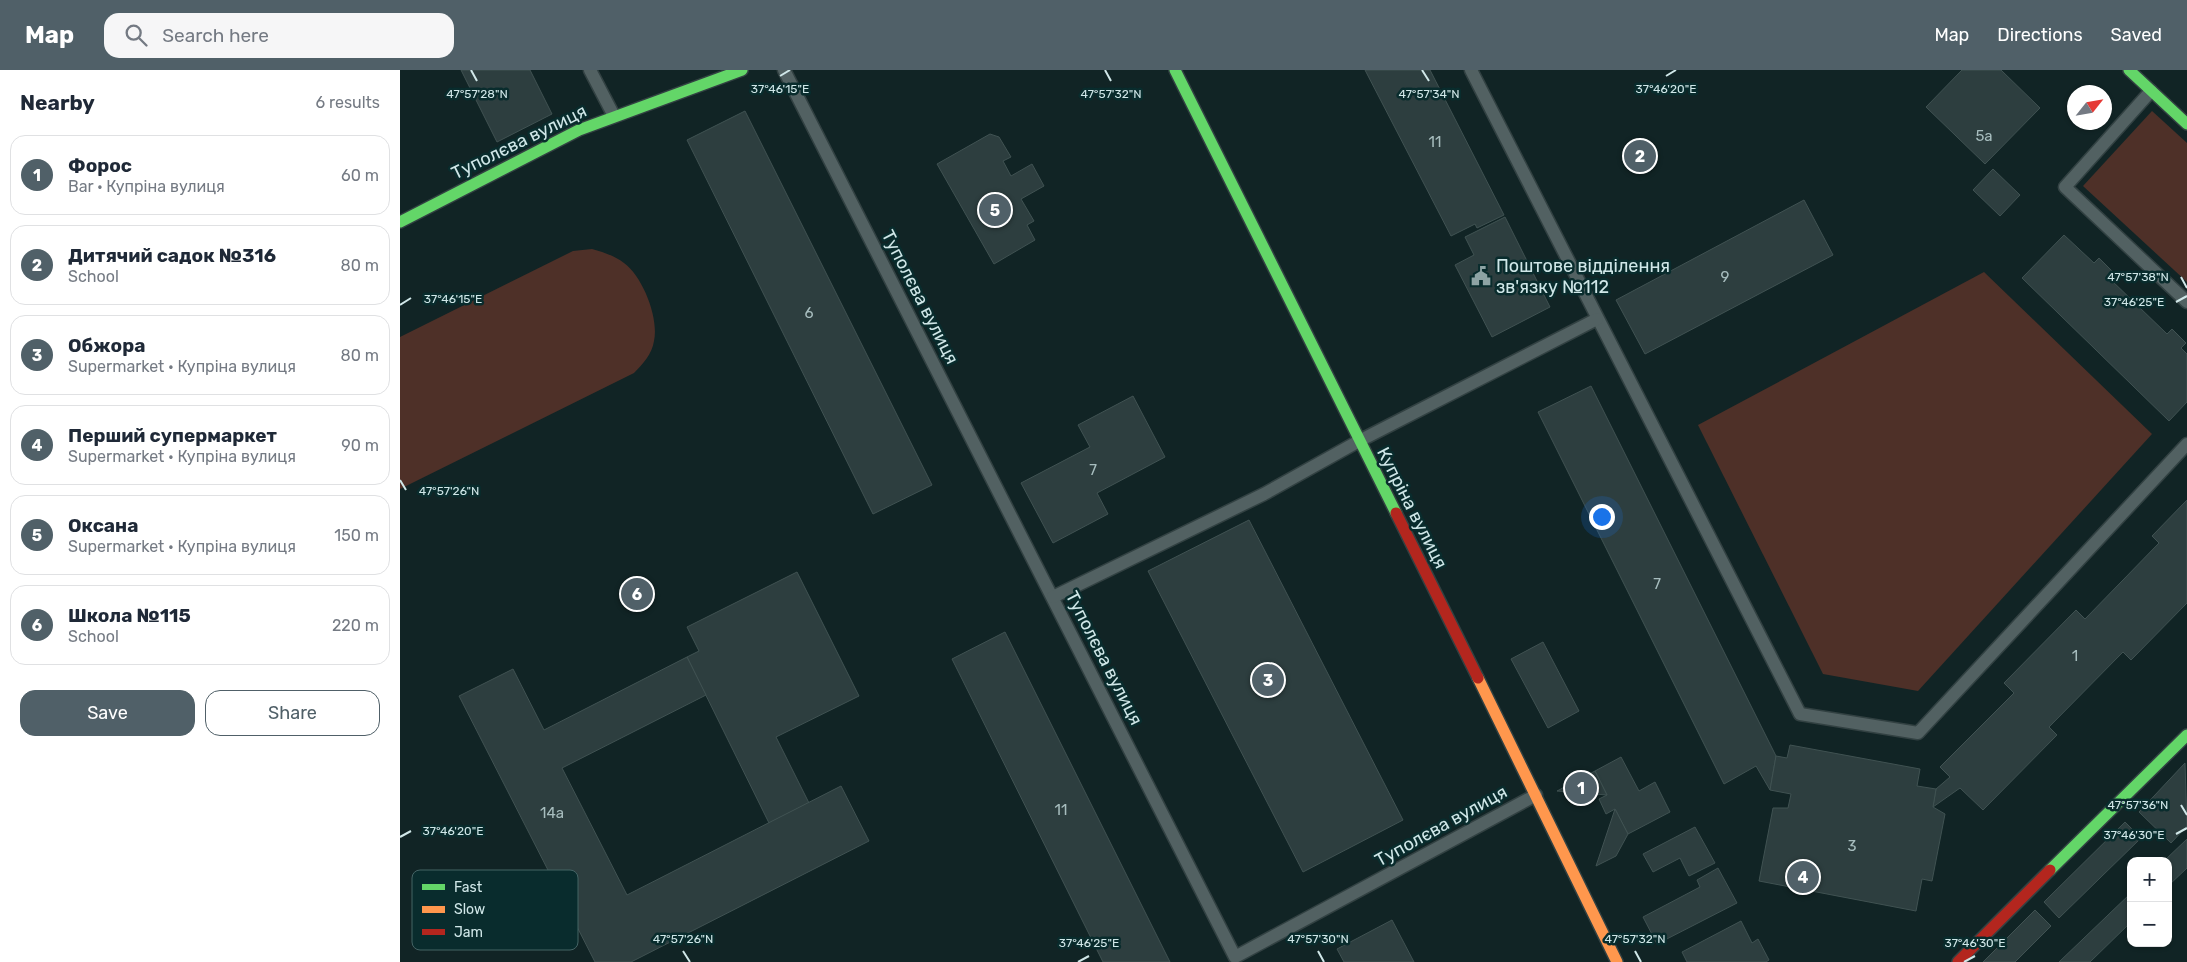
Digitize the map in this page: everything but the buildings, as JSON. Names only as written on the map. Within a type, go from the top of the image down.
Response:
[{"type":"main road","name":"Туполєва вулиця","points":[[400,222],[579,130],[742,70]]},
{"type":"main road","name":"Купріна вулиця","points":[[1175,70],[1536,794],[1617,962]]},
{"type":"main road","points":[[2128,70],[2187,124]]},
{"type":"main road","points":[[1958,962],[2187,735]]},
{"type":"lane","points":[[590,70],[614,116]]},
{"type":"lane","name":"Туполєва вулиця","points":[[784,70],[1236,960],[1536,794]]},
{"type":"lane","points":[[1471,70],[1800,714],[1918,734],[2187,444]]},
{"type":"lane","points":[[2151,91],[2065,187],[2187,302]]},
{"type":"lane","points":[[1053,597],[1264,494],[1359,441],[1598,319]]},
{"type":"shaded area","points":[[2152,111],[2187,143],[2187,282],[2083,186]]},
{"type":"shaded area","points":[[592,249],[617,258],[624,263],[631,269],[643,288],[652,310],[655,332],[653,346],[644,362],[634,373],[400,489],[400,337],[573,251]]},
{"type":"shaded area","points":[[1984,272],[2152,434],[1918,691],[1823,674],[1698,425]]},
{"type":"traffic: fast","points":[[400,222],[579,130],[742,70]]},
{"type":"traffic: fast","points":[[1175,70],[1396,513]]},
{"type":"traffic: fast","points":[[2129,70],[2187,124]]},
{"type":"traffic: fast","points":[[2050,870],[2187,735]]},
{"type":"traffic: slow","points":[[1478,678],[1617,962]]},
{"type":"traffic: jam","points":[[1396,513],[1478,678]]},
{"type":"traffic: jam","points":[[1958,962],[2050,870]]},
{"type":"place","name":"Дитячий садок №316","points":[[1640,156]]},
{"type":"place","name":"Оксана","points":[[995,210]]},
{"type":"place","name":"Поштове відділення зв'язку №112","points":[[1481,276]]},
{"type":"place","name":"Школа №115","points":[[637,594]]},
{"type":"place","name":"Обжора","points":[[1268,680]]},
{"type":"place","name":"Форос","points":[[1581,788]]},
{"type":"place","name":"Перший супермаркет","points":[[1803,877]]}]
